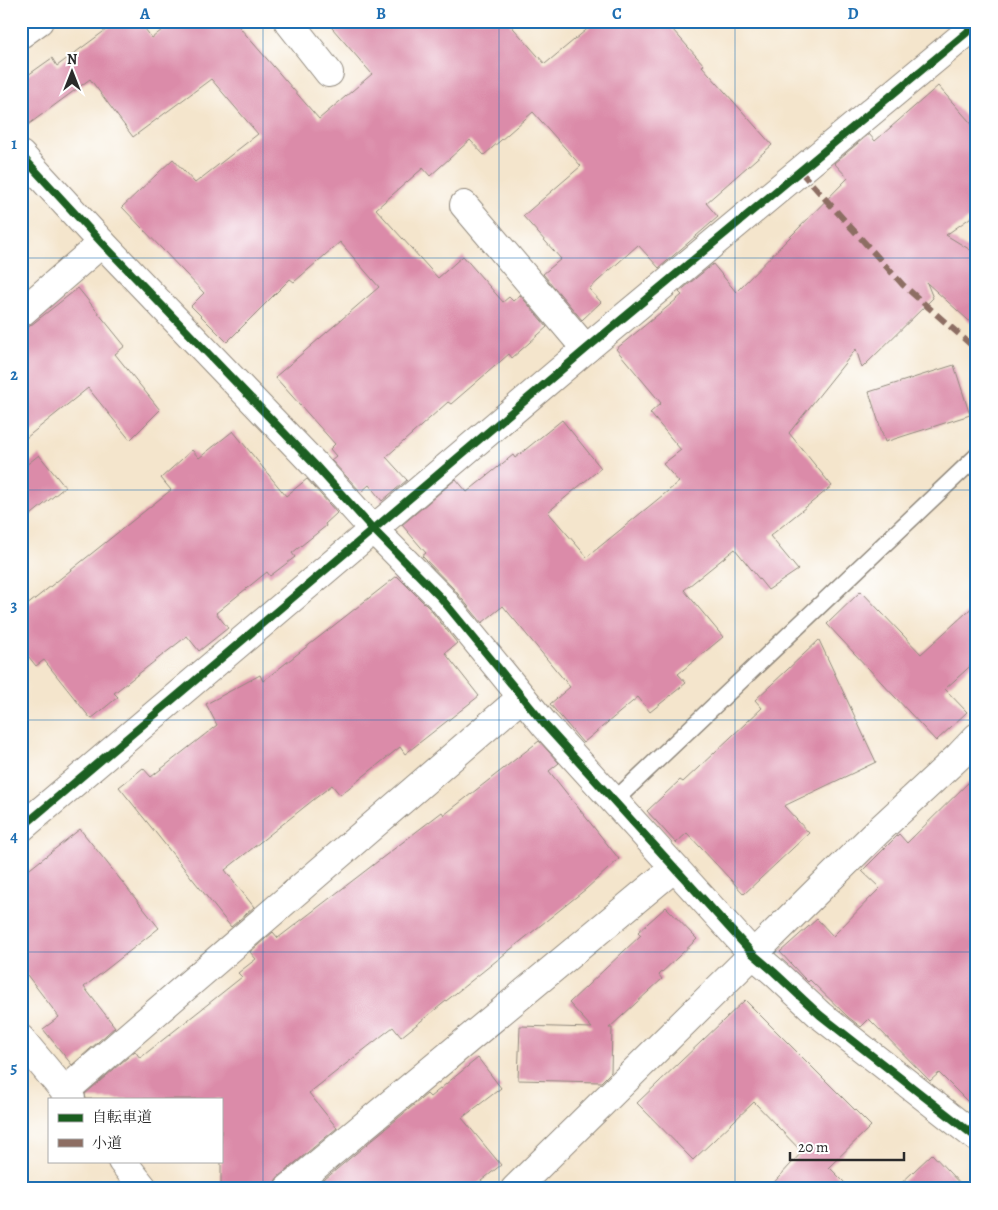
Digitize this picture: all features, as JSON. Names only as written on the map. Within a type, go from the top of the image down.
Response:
[{"type":"street","points":[[21,34],[39,21]]},
{"type":"street","points":[[288,21],[329,73]]},
{"type":"street","points":[[21,828],[586,349],[977,24]]},
{"type":"street","points":[[21,155],[102,243],[440,598],[522,697],[753,954],[820,1015],[977,1138]]},
{"type":"street","points":[[464,205],[586,349]]},
{"type":"street","points":[[21,313],[102,243]]},
{"type":"street","points":[[21,1039],[68,1095],[522,697]]},
{"type":"street","points":[[515,1189],[876,833],[977,737]]},
{"type":"street","points":[[288,1189],[674,868]]},
{"type":"street","points":[[123,1162],[144,1189]]},
{"type":"lane","points":[[614,801],[977,456]]},
{"type":"building","points":[[118,21],[139,21],[152,38],[173,21],[234,21],[319,119],[372,74],[326,21],[507,21],[545,64],[597,21],[665,21],[772,145],[706,203],[718,217],[659,268],[638,245],[589,289],[601,302],[582,320],[543,274],[561,259],[523,216],[581,166],[533,112],[484,155],[470,140],[430,176],[423,168],[376,209],[438,278],[463,256],[503,302],[509,297],[513,301],[520,295],[547,327],[512,358],[509,354],[451,404],[448,402],[386,457],[407,480],[382,501],[369,485],[361,492],[331,460],[336,456],[330,449],[335,444],[275,377],[379,287],[340,242],[294,282],[290,279],[227,342],[191,306],[204,293],[122,207],[173,159],[195,183],[258,134],[211,79],[133,137],[90,79],[21,130],[21,80],[52,58],[57,66]]},
{"type":"building","points":[[938,86],[977,130],[977,213],[946,235],[977,254],[977,328],[927,283],[933,298],[862,368],[856,349],[789,433],[832,486],[770,536],[798,570],[768,590],[735,549],[684,590],[723,637],[678,674],[686,683],[650,712],[638,697],[583,743],[550,704],[570,687],[503,606],[482,623],[453,588],[422,556],[426,553],[402,525],[456,479],[467,492],[513,455],[515,458],[562,420],[601,468],[548,512],[587,557],[679,482],[663,464],[681,450],[650,413],[661,403],[616,349],[682,295],[679,292],[713,264],[736,292],[848,178],[834,163],[869,134],[875,141]]},
{"type":"building","points":[[78,288],[125,346],[115,354],[160,410],[130,440],[88,388],[21,442],[21,333]]},
{"type":"building","points":[[954,365],[970,415],[885,442],[869,392]]},
{"type":"building","points":[[233,431],[286,496],[307,479],[337,513],[325,524],[326,526],[292,553],[295,557],[270,576],[267,572],[216,613],[228,628],[199,651],[187,636],[114,693],[118,697],[91,719],[44,660],[36,666],[21,647],[21,610],[171,490],[161,478],[192,450],[199,458]]},
{"type":"building","points":[[39,455],[65,487],[21,523],[21,469]]},
{"type":"building","points":[[397,576],[429,608],[457,643],[445,653],[479,696],[405,754],[400,747],[340,795],[332,785],[225,870],[254,907],[231,927],[119,787],[143,768],[151,777],[217,725],[206,704],[260,675],[263,681]]},
{"type":"building","points":[[861,591],[921,654],[977,603],[977,660],[945,689],[967,712],[936,741],[827,624]]},
{"type":"building","points":[[819,640],[876,762],[784,806],[809,833],[744,894],[687,833],[676,843],[647,811],[680,780],[683,782],[762,708],[755,700]]},
{"type":"building","points":[[539,741],[559,763],[549,771],[619,859],[586,889],[401,1037],[393,1027],[309,1093],[337,1128],[278,1177],[273,1189],[221,1189],[222,1098],[86,1098],[85,1094],[135,1051],[140,1058],[242,977],[238,973],[256,959],[250,952],[273,932],[278,938],[442,812],[444,815]]},
{"type":"building","points":[[977,774],[977,1111],[939,1073],[930,1081],[869,1019],[861,1027],[848,1017],[810,980],[808,982],[780,952],[817,919],[833,936],[880,888],[862,871],[899,834],[907,843]]},
{"type":"building","points":[[80,829],[159,928],[84,987],[115,1027],[72,1065],[43,1029],[59,1017],[21,967],[21,876]]},
{"type":"building","points":[[666,907],[697,939],[659,975],[662,979],[609,1028],[612,1028],[611,1072],[601,1082],[518,1080],[520,1026],[592,1028],[569,1003],[641,935],[638,932]]},
{"type":"building","points":[[745,1000],[871,1126],[829,1167],[851,1189],[768,1189],[802,1152],[754,1102],[693,1160],[637,1103]]},
{"type":"building","points":[[478,1058],[501,1088],[462,1118],[501,1165],[471,1189],[313,1189],[427,1094],[430,1097]]},
{"type":"building","points":[[932,1154],[965,1189],[895,1189]]},
{"type":"marked path","points":[[800,171],[903,285],[977,350]]},
{"type":"cycle path","points":[[21,828],[586,349],[977,24]]},
{"type":"cycle path","points":[[21,155],[102,243],[316,466],[373,529],[441,598],[545,725],[753,954],[820,1015],[977,1138]]}]
